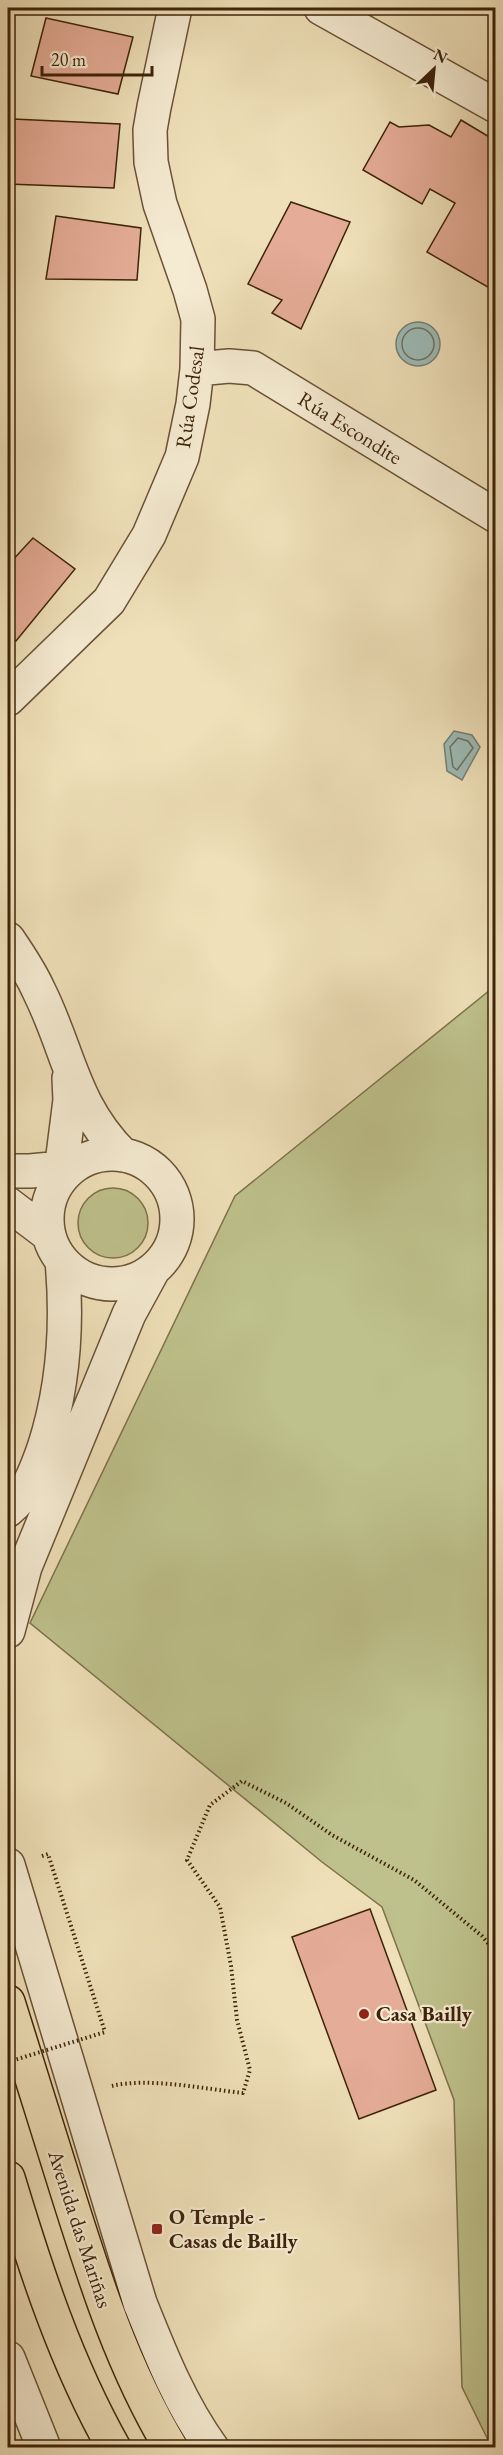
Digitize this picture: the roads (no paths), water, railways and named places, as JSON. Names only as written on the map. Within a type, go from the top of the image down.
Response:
[{"type":"highway","name":"Avenida das Mariñas","points":[[8,2002],[91,2268],[127,2364],[149,2410],[171,2448]]},
{"type":"highway","points":[[8,2178],[34,2266],[90,2406],[114,2448]]},
{"type":"street","name":"Rúa Codesal","points":[[8,699],[109,601],[149,535],[182,457],[193,404],[197,369],[198,319],[160,204],[151,162],[150,130],[175,8]]},
{"type":"street","points":[[321,8],[495,106]]},
{"type":"street","name":"Rúa Escondite","points":[[197,369],[229,366],[253,368],[495,516]]},
{"type":"street","points":[[8,939],[39,990],[82,1099],[106,1137],[123,1155]]},
{"type":"street","points":[[8,1510],[21,1500],[38,1464],[53,1421],[62,1376],[66,1324],[55,1248],[47,1216],[51,1196],[65,1171],[70,1100],[69,1067]]},
{"type":"street","points":[[8,1171],[65,1171],[96,1156],[123,1155],[141,1161],[157,1171],[169,1185],[176,1202],[178,1222],[174,1240],[166,1257],[153,1270],[135,1280],[116,1284],[96,1282],[77,1274],[55,1248],[8,1204]]},
{"type":"street","points":[[8,1631],[25,1566],[129,1314],[153,1270]]},
{"type":"street","points":[[8,1865],[140,2303],[162,2358],[199,2429],[212,2448]]},
{"type":"street","points":[[8,2358],[44,2448]]},
{"type":"water","points":[[418,322],[433,329],[440,344],[433,359],[418,366],[403,359],[396,344],[403,329]]},
{"type":"water","points":[[454,731],[472,735],[480,747],[462,780],[447,771],[444,744]]},
{"type":"place","name":"Casa Bailly","points":[[364,2014]]},
{"type":"place","name":"O Temple - Casas de Bailly","points":[[157,2229]]}]
